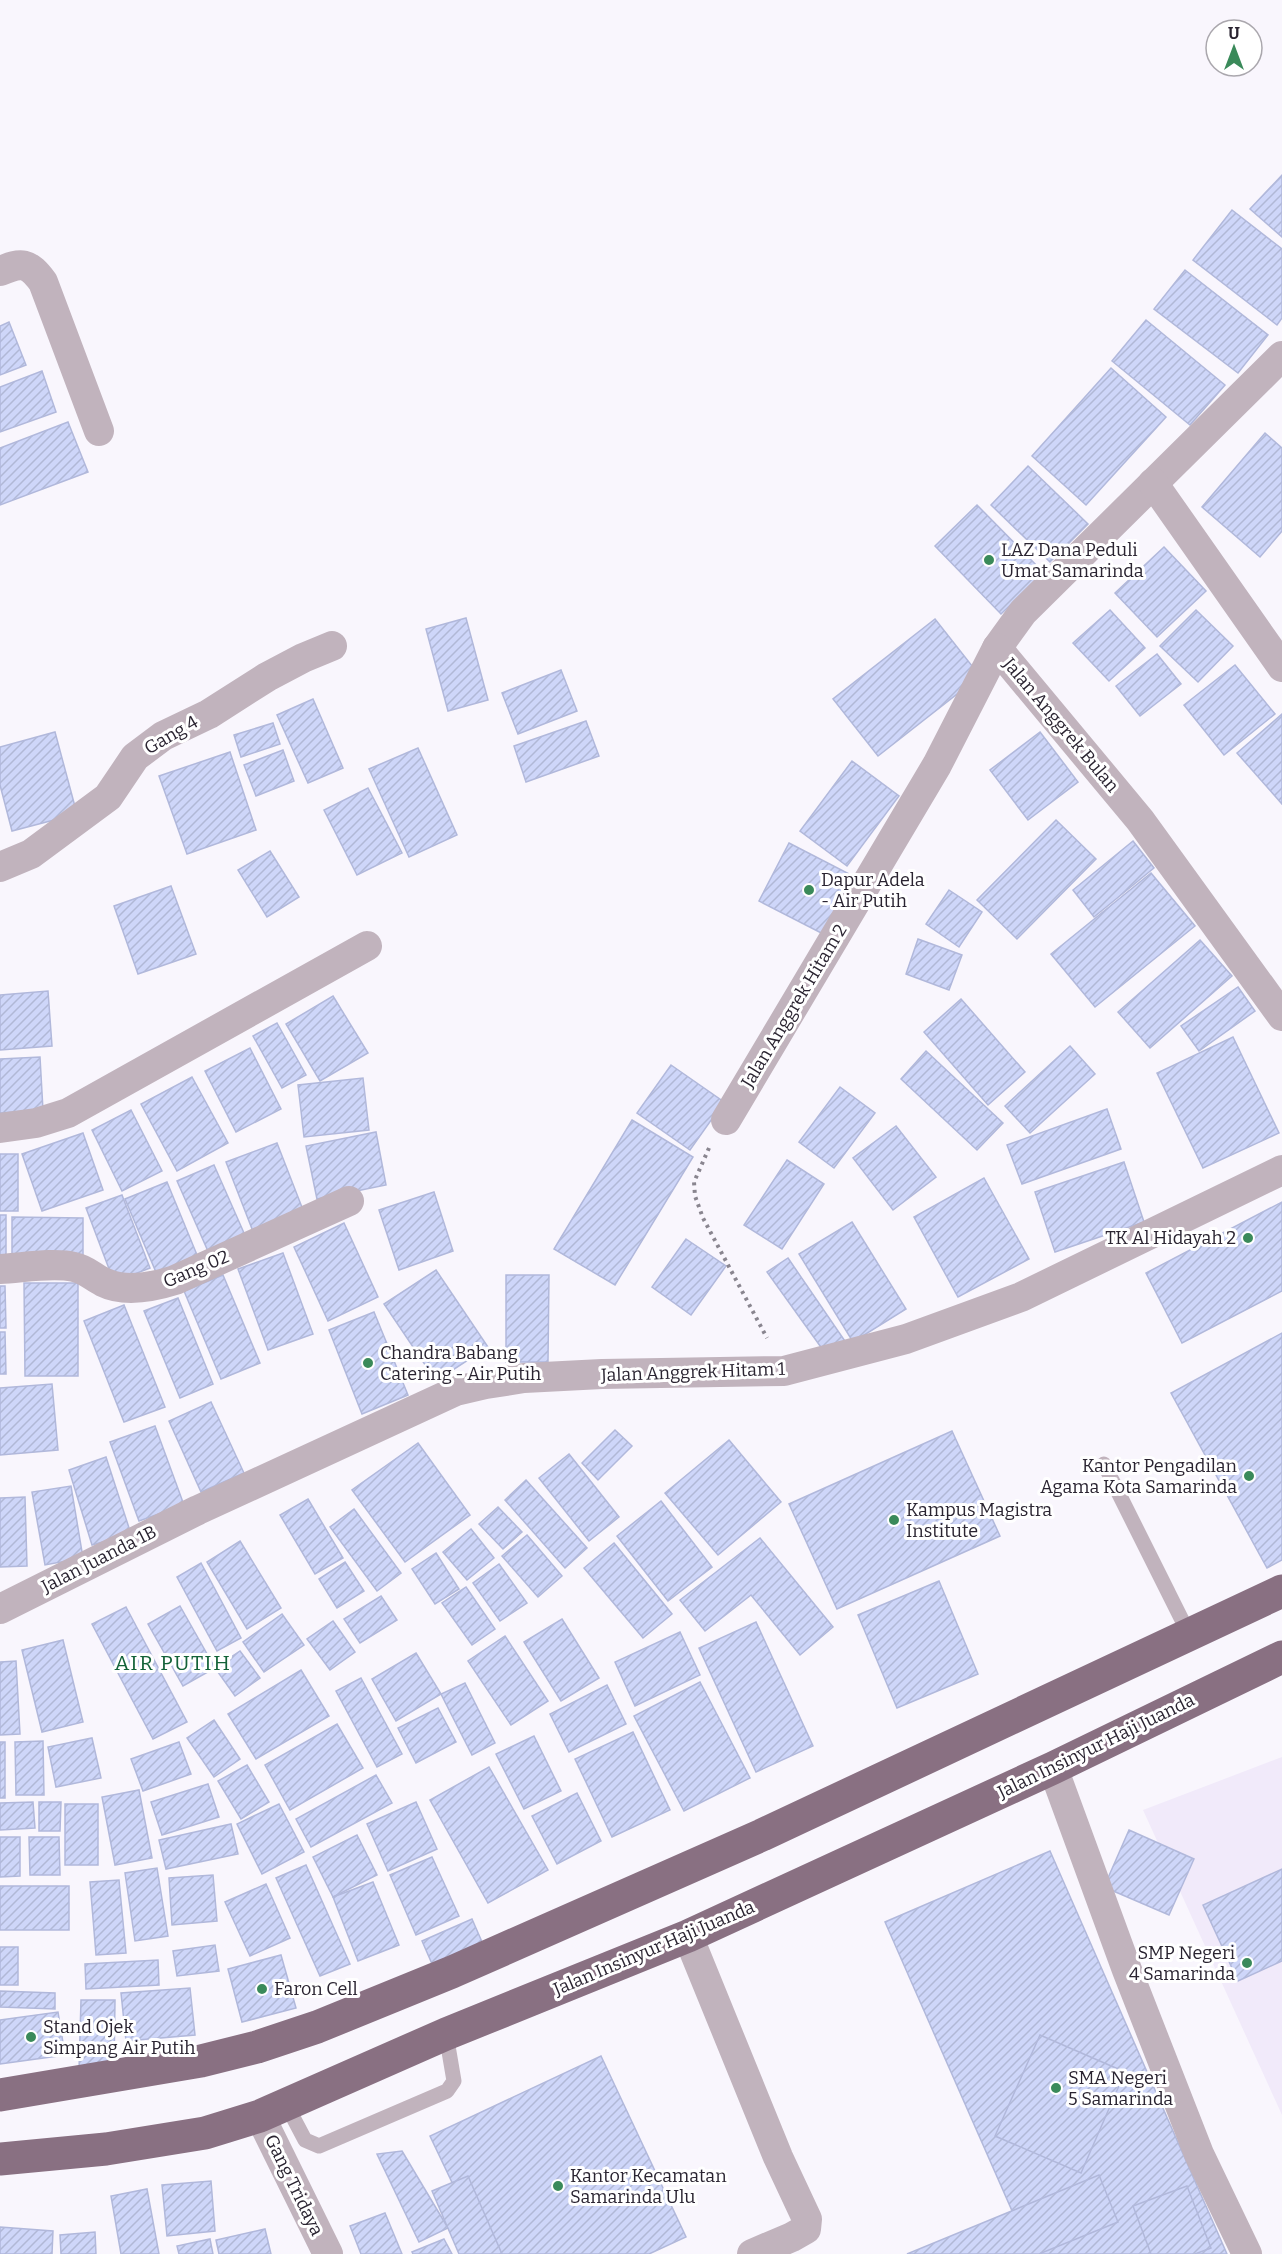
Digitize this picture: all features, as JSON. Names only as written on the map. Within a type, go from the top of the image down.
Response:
[{"type":"highway","points":[[0,2095],[201,2061],[257,2047],[317,2027],[401,1994],[762,1835],[1282,1591]]},
{"type":"highway","name":"Jalan Insinyur Haji Juanda","points":[[0,2159],[106,2149],[205,2133],[273,2110],[446,2034],[688,1936],[1053,1768],[1282,1657]]},
{"type":"street","points":[[0,271],[16,264],[23,264],[30,267],[43,282],[99,430]]},
{"type":"street","name":"Jalan Anggrek Bulan","points":[[1282,356],[1023,612],[997,648],[1140,820],[1282,1016]]},
{"type":"street","points":[[1153,483],[1282,668]]},
{"type":"street","name":"Gang 4","points":[[0,867],[31,854],[108,797],[135,757],[163,736],[209,714],[267,677],[332,646]]},
{"type":"street","name":"Jalan Anggrek Hitam 2","points":[[726,1120],[937,765],[997,648]]},
{"type":"street","points":[[0,1128],[36,1123],[68,1113],[367,946]]},
{"type":"street","name":"Jalan Anggrek Hitam 1","points":[[198,1510],[456,1391],[524,1378],[602,1374],[784,1371],[906,1339],[1021,1297],[1282,1170]]},
{"type":"street","name":"Gang 02","points":[[0,1269],[75,1267],[104,1282],[130,1288],[152,1287],[175,1280],[349,1201]]},
{"type":"street","name":"Jalan Juanda 1B","points":[[0,1609],[198,1510]]},
{"type":"street","points":[[1053,1768],[1127,1970],[1199,2154],[1247,2254]]},
{"type":"street","points":[[688,1936],[782,2167],[807,2219],[806,2229],[752,2254]]},
{"type":"street","name":"Gang Tridaya","points":[[273,2110],[328,2254]]},
{"type":"lane","points":[[1104,1464],[1189,1634]]},
{"type":"lane","points":[[273,2110],[305,2140],[319,2146],[447,2091],[454,2081],[446,2034]]},
{"type":"path","points":[[726,1120],[694,1182],[695,1196],[703,1218],[784,1371]]},
{"type":"shaded area","name":"SMP Negeri 4 Samarinda","points":[[1282,1757],[1282,2115],[1143,1810]]},
{"type":"building","points":[[1282,175],[1282,237],[1250,209]]},
{"type":"building","points":[[1232,210],[1282,249],[1282,318],[1277,325],[1193,260]]},
{"type":"building","points":[[1185,270],[1268,335],[1238,373],[1154,309]]},
{"type":"building","points":[[1146,320],[1225,385],[1190,425],[1112,361]]},
{"type":"building","points":[[9,322],[26,365],[0,375],[0,326]]},
{"type":"building","points":[[1111,368],[1166,417],[1086,505],[1032,456]]},
{"type":"building","points":[[42,371],[56,412],[0,432],[0,387]]},
{"type":"building","points":[[68,422],[88,472],[0,505],[0,448]]},
{"type":"building","points":[[1265,433],[1282,448],[1282,531],[1260,557],[1202,507]]},
{"type":"building","points":[[1028,466],[1088,524],[1050,562],[991,505]]},
{"type":"building","name":"LAZ Dana Peduli Umat Samarinda","points":[[977,505],[1044,573],[1001,614],[935,546]]},
{"type":"building","points":[[1164,547],[1206,591],[1157,637],[1115,593]]},
{"type":"building","points":[[1110,610],[1145,648],[1109,681],[1073,643]]},
{"type":"building","points":[[1196,610],[1233,646],[1198,682],[1160,646]]},
{"type":"building","points":[[466,618],[488,700],[448,711],[426,629]]},
{"type":"building","points":[[935,619],[980,676],[878,756],[833,699]]},
{"type":"building","points":[[1157,654],[1181,684],[1140,716],[1116,686]]},
{"type":"building","points":[[1235,665],[1275,714],[1224,755],[1184,705]]},
{"type":"building","points":[[561,670],[577,711],[518,734],[502,693]]},
{"type":"building","points":[[313,699],[343,768],[308,783],[277,715]]},
{"type":"building","points":[[1282,714],[1282,804],[1237,753]]},
{"type":"building","points":[[586,721],[599,756],[526,782],[514,746]]},
{"type":"building","points":[[273,723],[280,744],[241,757],[234,735]]},
{"type":"building","points":[[55,732],[77,814],[12,831],[0,785],[0,747]]},
{"type":"building","points":[[1040,732],[1078,782],[1028,820],[990,770]]},
{"type":"building","points":[[418,748],[457,835],[409,857],[369,769]]},
{"type":"building","points":[[283,750],[294,781],[256,796],[244,765]]},
{"type":"building","points":[[230,752],[256,830],[187,854],[159,776]]},
{"type":"building","points":[[852,761],[899,796],[847,866],[800,831]]},
{"type":"building","points":[[368,788],[402,853],[357,875],[324,810]]},
{"type":"building","points":[[1056,820],[1096,859],[1017,939],[977,900]]},
{"type":"building","points":[[1133,841],[1154,868],[1094,917],[1073,890]]},
{"type":"building","name":"Dapur Adela - Air Putih","points":[[789,843],[859,879],[829,937],[759,901]]},
{"type":"building","points":[[270,851],[299,897],[267,917],[238,870]]},
{"type":"building","points":[[1151,873],[1195,926],[1095,1007],[1051,954]]},
{"type":"building","points":[[171,886],[196,954],[138,974],[114,906]]},
{"type":"building","points":[[949,890],[982,912],[959,947],[926,924]]},
{"type":"building","points":[[918,939],[962,955],[949,990],[906,974]]},
{"type":"building","points":[[1200,940],[1232,976],[1150,1048],[1118,1012]]},
{"type":"building","points":[[1238,987],[1255,1011],[1199,1051],[1181,1026]]},
{"type":"building","points":[[48,991],[52,1046],[0,1050],[0,995]]},
{"type":"building","points":[[333,996],[368,1053],[320,1081],[286,1024]]},
{"type":"building","points":[[961,999],[1025,1072],[988,1105],[924,1032]]},
{"type":"building","points":[[277,1023],[306,1075],[282,1088],[253,1036]]},
{"type":"building","points":[[1233,1037],[1279,1133],[1203,1168],[1157,1073]]},
{"type":"building","points":[[1070,1046],[1095,1074],[1030,1133],[1005,1106]]},
{"type":"building","points":[[250,1048],[281,1109],[236,1132],[205,1071]]},
{"type":"building","points":[[926,1051],[1003,1123],[977,1150],[901,1079]]},
{"type":"building","points":[[40,1057],[43,1110],[0,1113],[0,1059]]},
{"type":"building","points":[[671,1065],[724,1102],[690,1150],[637,1113]]},
{"type":"building","points":[[192,1077],[228,1143],[177,1171],[141,1104]]},
{"type":"building","points":[[363,1078],[369,1130],[304,1137],[298,1085]]},
{"type":"building","points":[[840,1087],[875,1113],[834,1168],[799,1142]]},
{"type":"building","points":[[1107,1109],[1121,1149],[1022,1184],[1007,1145]]},
{"type":"building","points":[[131,1110],[162,1171],[122,1191],[92,1130]]},
{"type":"building","points":[[632,1120],[693,1157],[615,1285],[554,1249]]},
{"type":"building","points":[[896,1126],[936,1177],[893,1210],[853,1158]]},
{"type":"building","points":[[376,1132],[386,1185],[317,1199],[306,1146]]},
{"type":"building","points":[[83,1133],[103,1190],[42,1211],[22,1154]]},
{"type":"building","points":[[277,1143],[305,1215],[254,1234],[226,1162]]},
{"type":"building","points":[[0,1154],[18,1154],[18,1211],[0,1211]]},
{"type":"building","points":[[787,1160],[824,1184],[782,1249],[744,1225]]},
{"type":"building","points":[[1124,1162],[1144,1222],[1055,1252],[1035,1192]]},
{"type":"building","points":[[214,1165],[248,1242],[211,1258],[177,1181]]},
{"type":"building","points":[[984,1178],[1029,1259],[958,1297],[914,1217]]},
{"type":"building","points":[[167,1182],[202,1267],[161,1284],[125,1199]]},
{"type":"building","points":[[434,1192],[453,1251],[399,1270],[379,1210]]},
{"type":"building","points":[[122,1195],[150,1268],[114,1282],[86,1208]]},
{"type":"building","name":"TK Al Hidayah 2","points":[[1282,1202],[1282,1291],[1182,1343],[1146,1273]]},
{"type":"building","points":[[0,1215],[6,1215],[6,1263],[0,1263]]},
{"type":"building","points":[[12,1217],[83,1218],[83,1261],[12,1261]]},
{"type":"building","points":[[852,1222],[906,1309],[853,1342],[799,1254]]},
{"type":"building","points":[[344,1223],[378,1297],[328,1321],[294,1247]]},
{"type":"building","points":[[686,1239],[726,1266],[691,1315],[652,1287]]},
{"type":"building","points":[[283,1253],[313,1334],[268,1350],[238,1269]]},
{"type":"building","points":[[788,1258],[849,1347],[828,1357],[767,1272]]},
{"type":"building","points":[[436,1270],[488,1347],[436,1381],[384,1304]]},
{"type":"building","points":[[223,1275],[260,1363],[221,1379],[184,1291]]},
{"type":"building","points":[[506,1275],[549,1275],[548,1362],[506,1362]]},
{"type":"building","points":[[24,1283],[78,1283],[78,1376],[25,1376]]},
{"type":"building","points":[[0,1286],[5,1286],[6,1328],[0,1328]]},
{"type":"building","points":[[178,1298],[213,1384],[180,1398],[144,1311]]},
{"type":"building","points":[[124,1305],[165,1407],[124,1422],[84,1321]]},
{"type":"building","name":"Chandra Babang Catering - Air Putih","points":[[374,1312],[408,1395],[362,1414],[329,1330]]},
{"type":"building","points":[[0,1332],[5,1332],[6,1374],[0,1374]]},
{"type":"building","name":"Kantor Pengadilan Agama Kota Samarinda","points":[[1282,1333],[1282,1560],[1267,1568],[1171,1393]]},
{"type":"building","points":[[52,1384],[58,1450],[0,1455],[0,1388]]},
{"type":"building","points":[[211,1402],[244,1473],[201,1492],[169,1421]]},
{"type":"building","points":[[155,1426],[184,1505],[139,1521],[110,1442]]},
{"type":"building","points":[[615,1430],[632,1446],[598,1480],[582,1463]]},
{"type":"building","name":"Kampus Magistra Institute","points":[[952,1431],[1000,1536],[837,1609],[789,1504]]},
{"type":"building","points":[[729,1440],[781,1502],[718,1555],[665,1493]]},
{"type":"building","points":[[418,1443],[470,1515],[405,1562],[352,1490]]},
{"type":"building","points":[[569,1454],[619,1517],[589,1541],[539,1478]]},
{"type":"building","points":[[106,1457],[131,1534],[92,1545],[69,1470]]},
{"type":"building","points":[[526,1480],[587,1548],[565,1568],[505,1500]]},
{"type":"building","points":[[71,1486],[83,1558],[45,1565],[32,1492]]},
{"type":"building","points":[[25,1497],[27,1566],[0,1567],[0,1498]]},
{"type":"building","points":[[308,1499],[343,1558],[315,1574],[280,1515]]},
{"type":"building","points":[[661,1501],[712,1567],[668,1601],[617,1536]]},
{"type":"building","points":[[498,1507],[522,1532],[503,1549],[479,1524]]},
{"type":"building","points":[[354,1509],[401,1573],[377,1591],[330,1527]]},
{"type":"building","points":[[471,1529],[494,1558],[467,1580],[443,1552]]},
{"type":"building","points":[[527,1535],[562,1576],[538,1597],[502,1556]]},
{"type":"building","points":[[760,1538],[833,1627],[800,1655],[751,1595],[705,1631],[680,1600]]},
{"type":"building","points":[[240,1541],[281,1608],[247,1629],[207,1562]]},
{"type":"building","points":[[614,1543],[672,1614],[643,1638],[584,1568]]},
{"type":"building","points":[[436,1553],[459,1589],[435,1604],[412,1569]]},
{"type":"building","points":[[345,1562],[364,1591],[337,1608],[319,1579]]},
{"type":"building","points":[[201,1563],[241,1638],[217,1651],[177,1577]]},
{"type":"building","points":[[499,1564],[527,1603],[500,1621],[473,1583]]},
{"type":"building","points":[[939,1581],[978,1674],[897,1708],[858,1615]]},
{"type":"building","points":[[466,1587],[495,1629],[472,1645],[442,1603]]},
{"type":"building","points":[[381,1596],[397,1620],[360,1643],[344,1619]]},
{"type":"building","points":[[180,1606],[215,1668],[183,1686],[148,1624]]},
{"type":"building","points":[[126,1607],[187,1722],[153,1739],[92,1624]]},
{"type":"building","points":[[282,1614],[304,1645],[264,1672],[243,1642]]},
{"type":"building","points":[[562,1619],[599,1678],[561,1701],[524,1642]]},
{"type":"building","points":[[333,1621],[355,1652],[330,1670],[307,1639]]},
{"type":"building","points":[[756,1622],[813,1746],[756,1772],[699,1648]]},
{"type":"building","points":[[680,1632],[700,1675],[635,1706],[615,1662]]},
{"type":"building","points":[[505,1636],[548,1701],[511,1725],[468,1661]]},
{"type":"building","points":[[63,1640],[83,1722],[42,1732],[22,1650]]},
{"type":"building","points":[[240,1651],[260,1678],[235,1696],[215,1668]]},
{"type":"building","points":[[416,1653],[441,1694],[396,1721],[372,1679]]},
{"type":"building","points":[[16,1661],[20,1734],[0,1735],[0,1662]]},
{"type":"building","points":[[301,1670],[329,1716],[256,1759],[228,1714]]},
{"type":"building","points":[[361,1678],[402,1754],[377,1767],[336,1691]]},
{"type":"building","points":[[700,1682],[750,1778],[684,1811],[634,1716]]},
{"type":"building","points":[[465,1683],[495,1743],[472,1755],[441,1694]]},
{"type":"building","points":[[607,1685],[626,1724],[569,1752],[550,1714]]},
{"type":"building","points":[[438,1708],[456,1742],[416,1763],[398,1728]]},
{"type":"building","points":[[214,1720],[240,1759],[214,1777],[187,1738]]},
{"type":"building","points":[[337,1724],[363,1768],[290,1810],[265,1765]]},
{"type":"building","points":[[633,1732],[670,1810],[612,1837],[575,1759]]},
{"type":"building","points":[[534,1736],[561,1791],[524,1809],[496,1754]]},
{"type":"building","points":[[92,1738],[101,1778],[56,1787],[48,1747]]},
{"type":"building","points":[[43,1741],[44,1795],[16,1795],[15,1742]]},
{"type":"building","points":[[0,1742],[5,1742],[5,1798],[0,1798]]},
{"type":"building","points":[[179,1742],[191,1774],[143,1791],[131,1759]]},
{"type":"building","points":[[247,1765],[269,1802],[241,1819],[218,1781]]},
{"type":"building","points":[[489,1767],[548,1870],[488,1903],[430,1800]]},
{"type":"building","points":[[376,1775],[392,1803],[311,1847],[296,1819]]},
{"type":"building","points":[[208,1784],[219,1817],[162,1835],[151,1802]]},
{"type":"building","points":[[139,1790],[152,1858],[115,1865],[102,1797]]},
{"type":"building","points":[[577,1793],[601,1841],[557,1864],[532,1816]]},
{"type":"building","points":[[33,1802],[35,1828],[0,1830],[0,1803]]},
{"type":"building","points":[[39,1802],[61,1802],[60,1831],[39,1831]]},
{"type":"building","points":[[416,1802],[437,1849],[388,1871],[367,1824]]},
{"type":"building","points":[[65,1804],[98,1804],[98,1865],[65,1865]]},
{"type":"building","points":[[279,1804],[304,1852],[262,1874],[237,1824]]},
{"type":"building","points":[[231,1824],[238,1854],[166,1869],[159,1840]]},
{"type":"building","points":[[1129,1830],[1194,1859],[1169,1915],[1104,1887]]},
{"type":"building","points":[[357,1835],[377,1875],[333,1897],[313,1857]]},
{"type":"building","points":[[0,1837],[20,1837],[20,1876],[0,1877]]},
{"type":"building","points":[[29,1837],[59,1837],[60,1875],[30,1875]]},
{"type":"building","name":"SMA Negeri 5 Samarinda","points":[[1050,1851],[1227,2254],[1031,2254],[885,1922]]},
{"type":"building","points":[[432,1857],[459,1916],[416,1935],[390,1875]]},
{"type":"building","points":[[306,1865],[350,1964],[320,1976],[276,1878]]},
{"type":"building","points":[[157,1868],[168,1936],[135,1941],[125,1873]]},
{"type":"building","points":[[1282,1869],[1282,1961],[1238,1981],[1203,1905]]},
{"type":"building","points":[[213,1875],[217,1921],[172,1925],[169,1878]]},
{"type":"building","points":[[119,1880],[126,1953],[96,1955],[90,1882]]},
{"type":"building","points":[[373,1882],[399,1945],[358,1961],[333,1897]]},
{"type":"building","points":[[266,1884],[290,1938],[250,1956],[225,1902]]},
{"type":"building","points":[[0,1886],[69,1886],[69,1930],[0,1930]]},
{"type":"building","points":[[472,1919],[486,1951],[436,1973],[422,1941]]},
{"type":"building","points":[[215,1945],[219,1971],[177,1976],[173,1951]]},
{"type":"building","points":[[0,1947],[18,1947],[18,1985],[0,1985]]},
{"type":"building","name":"Faron Cell","points":[[281,1955],[296,2008],[242,2022],[228,1969]]},
{"type":"building","points":[[158,1960],[159,1985],[86,1989],[85,1964]]},
{"type":"building","points":[[190,1988],[195,2035],[126,2041],[121,1993]]},
{"type":"building","points":[[0,1991],[55,1993],[55,2009],[0,2007]]},
{"type":"building","points":[[81,2000],[115,2000],[114,2070],[79,2070]]},
{"type":"building","name":"Stand Ojek Simpang Air Putih","points":[[58,2012],[65,2055],[0,2064],[0,2020]]},
{"type":"building","points":[[1040,2035],[1125,2072],[1081,2173],[995,2136]]},
{"type":"building","name":"Kantor Kecamatan Samarinda Ulu","points":[[601,2056],[686,2237],[649,2254],[486,2254],[430,2136]]},
{"type":"building","points":[[402,2151],[448,2228],[419,2242],[377,2154]]},
{"type":"building","points":[[1099,2175],[1118,2222],[1039,2254],[907,2254]]},
{"type":"building","points":[[468,2176],[502,2254],[459,2254],[432,2191]]},
{"type":"building","points":[[211,2181],[215,2231],[167,2236],[162,2185]]},
{"type":"building","points":[[1187,2186],[1211,2248],[1195,2254],[1151,2254],[1133,2206]]},
{"type":"building","points":[[147,2189],[159,2254],[121,2254],[111,2196]]},
{"type":"building","points":[[385,2213],[402,2254],[361,2254],[350,2226]]},
{"type":"building","points":[[0,2227],[53,2231],[52,2254],[0,2254]]},
{"type":"building","points":[[265,2229],[271,2254],[219,2254],[216,2240]]},
{"type":"building","points":[[95,2232],[96,2254],[61,2254],[60,2235]]},
{"type":"building","points":[[210,2239],[213,2254],[179,2254],[177,2246]]},
{"type":"building","points":[[444,2239],[452,2254],[413,2254],[412,2252]]},
{"type":"place","name":"LAZ Dana Peduli Umat Samarinda","points":[[989,560]]},
{"type":"place","name":"Dapur Adela - Air Putih","points":[[809,890]]},
{"type":"place","name":"TK Al Hidayah 2","points":[[1248,1238]]},
{"type":"place","name":"Chandra Babang Catering - Air Putih","points":[[368,1363]]},
{"type":"place","name":"Kantor Pengadilan Agama Kota Samarinda","points":[[1249,1476]]},
{"type":"place","name":"Kampus Magistra Institute","points":[[894,1520]]},
{"type":"place","name":"SMP Negeri 4 Samarinda","points":[[1247,1963]]},
{"type":"place","name":"Faron Cell","points":[[262,1989]]},
{"type":"place","name":"Stand Ojek Simpang Air Putih","points":[[31,2037]]},
{"type":"place","name":"SMA Negeri 5 Samarinda","points":[[1056,2088]]},
{"type":"place","name":"Kantor Kecamatan Samarinda Ulu","points":[[558,2186]]},
{"type":"district","name":"AIR PUTIH","points":[[173,1663]]}]
